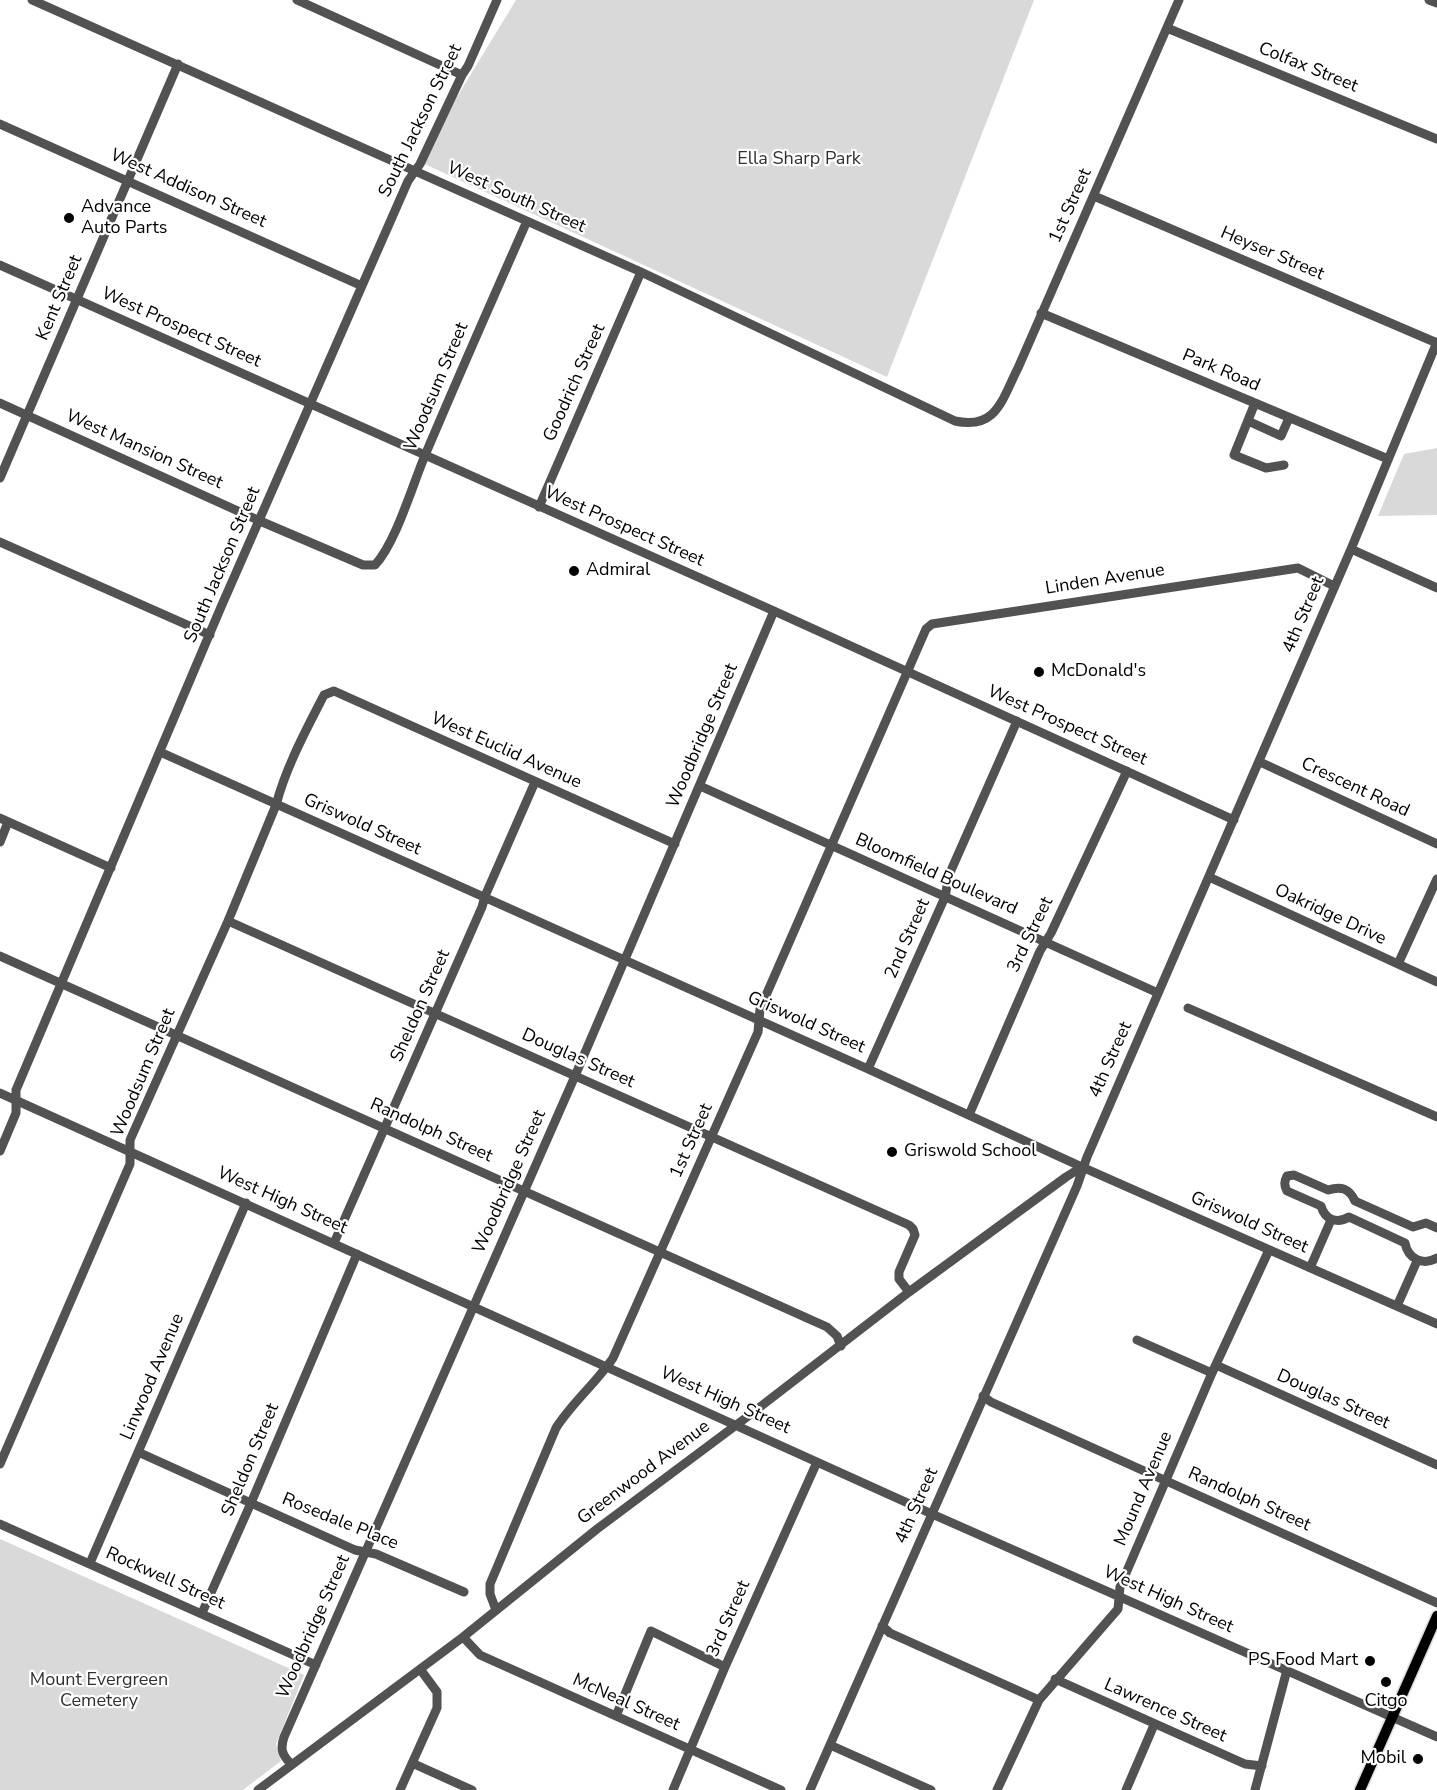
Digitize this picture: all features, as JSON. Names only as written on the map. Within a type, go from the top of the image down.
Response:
[{"type":"main road","points":[[1360,1790],[1437,1616]]},
{"type":"street","name":"West South Street","points":[[32,0],[641,272],[956,421],[978,424],[985,421]]},
{"type":"street","points":[[297,0],[462,75]]},
{"type":"street","name":"South Jackson Street","points":[[0,1151],[16,1113],[16,1090],[210,635],[408,181],[468,66],[497,0]]},
{"type":"street","name":"1st Street","points":[[985,421],[998,407],[1018,368],[1179,0]]},
{"type":"street","points":[[1429,0],[1437,3]]},
{"type":"street","name":"Colfax Street","points":[[1167,28],[1437,139]]},
{"type":"street","name":"Kent Street","points":[[0,478],[178,64]]},
{"type":"street","name":"West Addison Street","points":[[0,124],[362,286]]},
{"type":"street","name":"Heyser Street","points":[[1094,196],[1437,342]]},
{"type":"street","name":"Woodsum Street","points":[[375,566],[382,558],[398,523],[526,221]]},
{"type":"street","name":"West Prospect Street","points":[[0,265],[774,611],[1234,820]]},
{"type":"street","name":"Goodrich Street","points":[[539,507],[641,272]]},
{"type":"street","name":"Park Road","points":[[1041,313],[1388,459]]},
{"type":"street","name":"4th Street","points":[[810,1790],[1077,1186],[1082,1167],[1260,762],[1437,342]]},
{"type":"street","name":"West Mansion Street","points":[[0,403],[260,521],[363,565],[375,566]]},
{"type":"street","points":[[1256,403],[1234,455],[1266,468],[1284,465]]},
{"type":"street","points":[[1248,421],[1281,436],[1289,418]]},
{"type":"street","points":[[0,542],[210,635]]},
{"type":"street","points":[[1351,549],[1437,588]]},
{"type":"street","name":"Linden Avenue","points":[[906,672],[926,629],[932,624],[1298,568],[1334,586]]},
{"type":"street","name":"Woodbridge Street","points":[[291,1764],[284,1756],[282,1743],[472,1305],[575,1076],[774,611]]},
{"type":"street","name":"1st Street","points":[[496,1610],[490,1594],[490,1584],[556,1428],[564,1415],[613,1358],[758,1032],[760,1009],[906,672]]},
{"type":"street","name":"West Euclid Avenue","points":[[324,695],[334,692],[675,844]]},
{"type":"street","name":"Woodsum Street","points":[[0,1464],[130,1164],[130,1140],[228,921],[276,805],[280,790],[324,695]]},
{"type":"street","name":"2nd Street","points":[[868,1069],[945,897],[949,874],[1017,721]]},
{"type":"street","name":"Griswold Street","points":[[160,752],[485,896],[1082,1167],[1437,1324]]},
{"type":"street","name":"Crescent Road","points":[[1260,762],[1437,844]]},
{"type":"street","name":"3rd Street","points":[[969,1115],[1045,942],[1126,771]]},
{"type":"street","name":"Sheldon Street","points":[[334,1243],[535,782]]},
{"type":"street","name":"Bloomfield Boulevard","points":[[700,786],[1158,993]]},
{"type":"street","points":[[0,842],[4,820],[111,868]]},
{"type":"street","name":"Oakridge Drive","points":[[1209,877],[1437,982]]},
{"type":"street","points":[[1398,964],[1437,879]]},
{"type":"street","name":"Douglas Street","points":[[228,921],[913,1228],[915,1235],[898,1279],[909,1292]]},
{"type":"street","name":"Randolph Street","points":[[0,956],[827,1327],[837,1336],[841,1346]]},
{"type":"street","points":[[1188,1008],[1437,1117]]},
{"type":"street","name":"West High Street","points":[[0,1093],[932,1514],[1437,1737]]},
{"type":"street","name":"Greenwood Avenue","points":[[258,1790],[463,1637],[591,1533],[841,1346],[909,1292],[1082,1167]]},
{"type":"street","points":[[1321,1206],[1287,1191],[1284,1185],[1285,1179],[1287,1176],[1294,1175],[1328,1190]]},
{"type":"street","points":[[1339,1187],[1351,1193],[1355,1201],[1353,1212],[1349,1217],[1338,1221],[1325,1216],[1321,1206],[1322,1198],[1328,1190],[1339,1187]]},
{"type":"street","points":[[1355,1201],[1413,1227]]},
{"type":"street","name":"Linwood Avenue","points":[[90,1563],[246,1203]]},
{"type":"street","points":[[1349,1217],[1405,1243]]},
{"type":"street","points":[[1310,1268],[1331,1220]]},
{"type":"street","points":[[1437,1228],[1426,1223],[1413,1227],[1405,1243],[1410,1255],[1417,1261],[1425,1262],[1437,1258]]},
{"type":"street","name":"Mound Avenue","points":[[997,1790],[1039,1700],[1118,1609],[1120,1587],[1214,1369],[1269,1250]]},
{"type":"street","name":"Sheldon Street","points":[[202,1613],[357,1254]]},
{"type":"street","points":[[1397,1306],[1417,1261]]},
{"type":"street","name":"Douglas Street","points":[[1137,1340],[1214,1369],[1437,1465]]},
{"type":"street","name":"Randolph Street","points":[[983,1396],[1437,1603]]},
{"type":"street","name":"Rosedale Place","points":[[138,1452],[355,1550],[376,1554],[464,1592]]},
{"type":"street","name":"3rd Street","points":[[673,1790],[725,1667],[817,1462]]},
{"type":"street","name":"Rockwell Street","points":[[0,1524],[316,1665]]},
{"type":"street","points":[[882,1626],[890,1633],[1039,1700]]},
{"type":"street","points":[[616,1716],[651,1631],[725,1667]]},
{"type":"street","name":"McNeal Street","points":[[463,1637],[480,1655],[781,1790]]},
{"type":"street","points":[[400,1790],[437,1708],[437,1692],[420,1669]]},
{"type":"street","points":[[1255,1790],[1287,1670]]},
{"type":"street","name":"Lawrence Street","points":[[1055,1679],[1245,1764],[1262,1766]]},
{"type":"street","points":[[1126,1790],[1154,1725]]},
{"type":"street","points":[[830,1745],[931,1790]]},
{"type":"street","points":[[412,1763],[472,1790]]},
{"type":"green space","name":"Ella Sharp Park","points":[[516,0],[1034,0],[887,377],[418,161]]},
{"type":"green space","points":[[1437,448],[1437,515],[1378,516],[1404,454]]},
{"type":"green space","name":"Mount Evergreen Cemetery","points":[[0,1539],[304,1675],[276,1744],[281,1761],[243,1790],[0,1790]]},
{"type":"place","name":"Advance Auto Parts","points":[[69,218]]},
{"type":"place","name":"Admiral","points":[[574,571]]},
{"type":"place","name":"McDonald's","points":[[1039,672]]},
{"type":"place","name":"Griswold School","points":[[892,1152]]},
{"type":"place","name":"PS Food Mart","points":[[1370,1661]]},
{"type":"place","name":"Citgo","points":[[1386,1682]]},
{"type":"place","name":"Mobil","points":[[1418,1759]]}]
